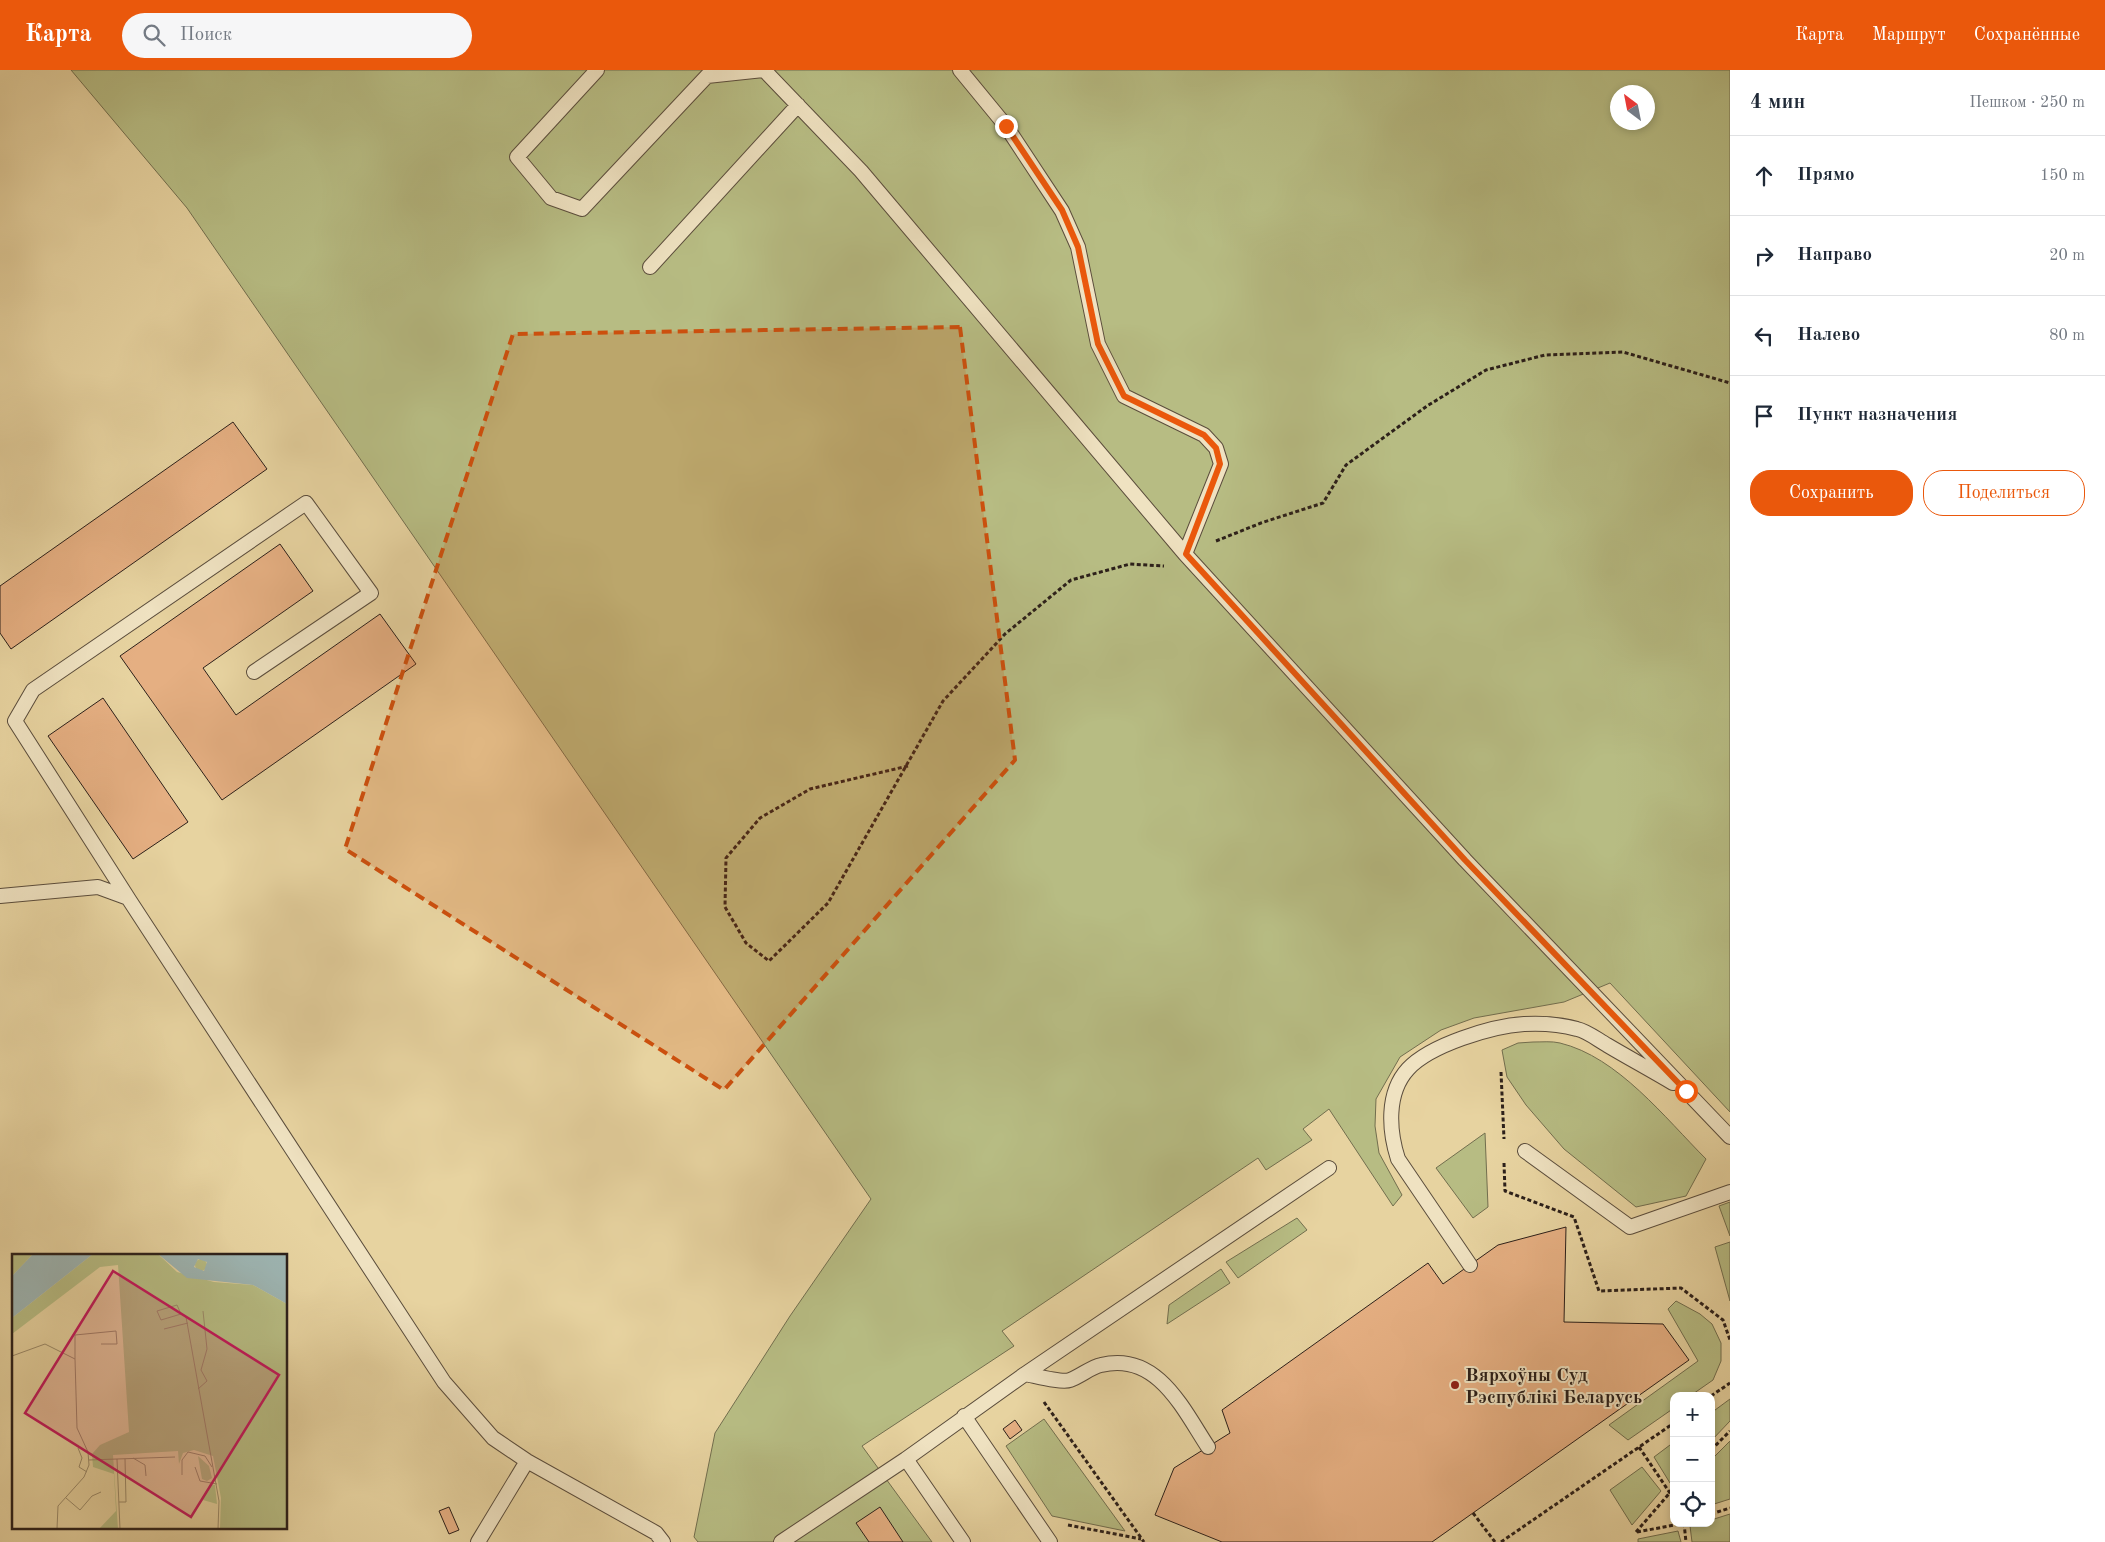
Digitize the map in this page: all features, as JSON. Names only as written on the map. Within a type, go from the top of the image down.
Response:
[{"type":"lane","points":[[597,70],[517,157],[552,198],[582,209],[703,73],[764,70],[861,171],[1186,554],[1465,860],[1730,1136]]},
{"type":"lane","points":[[960,70],[1006,126],[1062,210],[1078,247],[1098,344],[1124,396],[1204,435],[1216,448],[1220,464],[1186,554]]},
{"type":"lane","points":[[650,267],[798,106]]},
{"type":"lane","points":[[254,672],[371,593],[306,503],[33,690],[15,721],[128,898],[444,1382],[493,1438],[527,1461],[656,1534],[664,1542]]},
{"type":"lane","points":[[0,896],[98,887],[128,898]]},
{"type":"lane","points":[[1470,1265],[1398,1159],[1392,1140],[1393,1096],[1407,1069],[1428,1054],[1487,1031],[1522,1024],[1554,1024],[1580,1029],[1686,1091]]},
{"type":"lane","points":[[1525,1151],[1630,1227],[1730,1192]]},
{"type":"lane","points":[[781,1542],[906,1459],[1025,1374],[1329,1168]]},
{"type":"lane","points":[[1025,1374],[1068,1380],[1101,1364],[1123,1364],[1140,1367],[1157,1376],[1171,1391],[1208,1447]]},
{"type":"lane","points":[[964,1416],[1050,1542]]},
{"type":"lane","points":[[906,1459],[963,1542]]},
{"type":"lane","points":[[478,1542],[527,1461]]},
{"type":"path","points":[[1186,554],[1261,523],[1323,503],[1346,464],[1427,406],[1486,370],[1545,355],[1623,352],[1730,383]]},
{"type":"path","points":[[908,766],[810,789],[760,818],[726,858],[725,907],[746,943],[769,961],[828,903],[908,766],[944,701],[1005,634],[1071,580],[1130,564],[1200,569]]},
{"type":"path","points":[[1025,1374],[1142,1540]]},
{"type":"path","points":[[1715,1393],[1730,1383]]},
{"type":"path","points":[[1501,1542],[1670,1425]]},
{"type":"path","points":[[1715,1446],[1730,1431]]},
{"type":"path","points":[[1639,1447],[1670,1491],[1636,1532],[1670,1526]]},
{"type":"path","points":[[1715,1513],[1730,1508]]},
{"type":"path","points":[[1473,1513],[1495,1542]]},
{"type":"path","points":[[1034,1519],[1142,1540]]},
{"type":"path","points":[[1685,1527],[1686,1542]]},
{"type":"highlighted area","points":[[960,327],[1015,760],[724,1090],[345,849],[513,334]]},
{"type":"green space","points":[[71,70],[1730,70],[1730,1112],[1610,983],[1564,1002],[1474,1018],[1441,1030],[1400,1057],[1376,1099],[1375,1126],[1379,1153],[1402,1195],[1393,1206],[1329,1109],[1303,1129],[1312,1140],[1266,1170],[1258,1158],[1002,1331],[1014,1346],[862,1446],[932,1542],[698,1542],[694,1537],[715,1433],[790,1316],[871,1199],[187,208]]},
{"type":"green space","points":[[1557,1042],[1581,1050],[1602,1061],[1621,1075],[1657,1108],[1706,1159],[1686,1196],[1636,1207],[1564,1149],[1526,1105],[1507,1077],[1502,1050],[1518,1043]]},
{"type":"green space","points":[[1485,1133],[1488,1207],[1473,1218],[1436,1168]]},
{"type":"green space","points":[[1730,1202],[1730,1236],[1719,1206]]},
{"type":"green space","points":[[1297,1218],[1307,1230],[1238,1278],[1226,1262]]},
{"type":"green space","points":[[1730,1242],[1730,1301],[1715,1247]]},
{"type":"green space","points":[[1221,1269],[1230,1283],[1167,1324],[1169,1305]]},
{"type":"green space","points":[[1676,1301],[1700,1314],[1712,1324],[1721,1343],[1721,1361],[1713,1380],[1696,1392],[1670,1392],[1670,1411],[1628,1440],[1609,1425],[1698,1361],[1668,1309]]},
{"type":"green space","points":[[1730,1399],[1730,1421],[1715,1437],[1715,1410]]},
{"type":"green space","points":[[1044,1419],[1125,1531],[1052,1516],[1006,1446]]},
{"type":"green space","points":[[1730,1441],[1730,1499],[1715,1504],[1715,1482],[1715,1456]]},
{"type":"green space","points":[[1670,1445],[1670,1483],[1654,1457]]},
{"type":"green space","points":[[1642,1467],[1661,1491],[1632,1525],[1610,1490]]},
{"type":"green space","points":[[1730,1514],[1730,1542],[1692,1542],[1690,1527],[1715,1527],[1715,1519]]},
{"type":"green space","points":[[1678,1531],[1681,1542],[1638,1542],[1638,1539]]},
{"type":"building","points":[[233,422],[267,469],[11,649],[0,633],[0,586]]},
{"type":"building","points":[[280,544],[313,591],[203,668],[236,715],[380,614],[416,664],[222,800],[120,656]]},
{"type":"building","points":[[103,698],[188,822],[133,859],[48,736]]},
{"type":"building","name":"Вярхоўны Суд Рэспублікі Беларусь","points":[[1566,1227],[1564,1322],[1663,1324],[1689,1360],[1432,1542],[1222,1542],[1155,1515],[1174,1468],[1230,1433],[1222,1410],[1428,1263],[1443,1284],[1498,1245]]},
{"type":"building","points":[[1015,1420],[1022,1430],[1010,1439],[1003,1429]]},
{"type":"building","points":[[449,1507],[459,1530],[449,1534],[439,1511]]},
{"type":"building","points":[[880,1507],[903,1542],[869,1542],[856,1523]]},
{"type":"place","name":"Вярхоўны Суд Рэспублікі Беларусь","points":[[1455,1385]]},
{"type":"route","points":[[1006,126],[1062,210],[1078,247],[1098,344],[1124,396],[1204,435],[1216,448],[1220,464],[1186,554],[1465,860],[1686,1091]]}]
